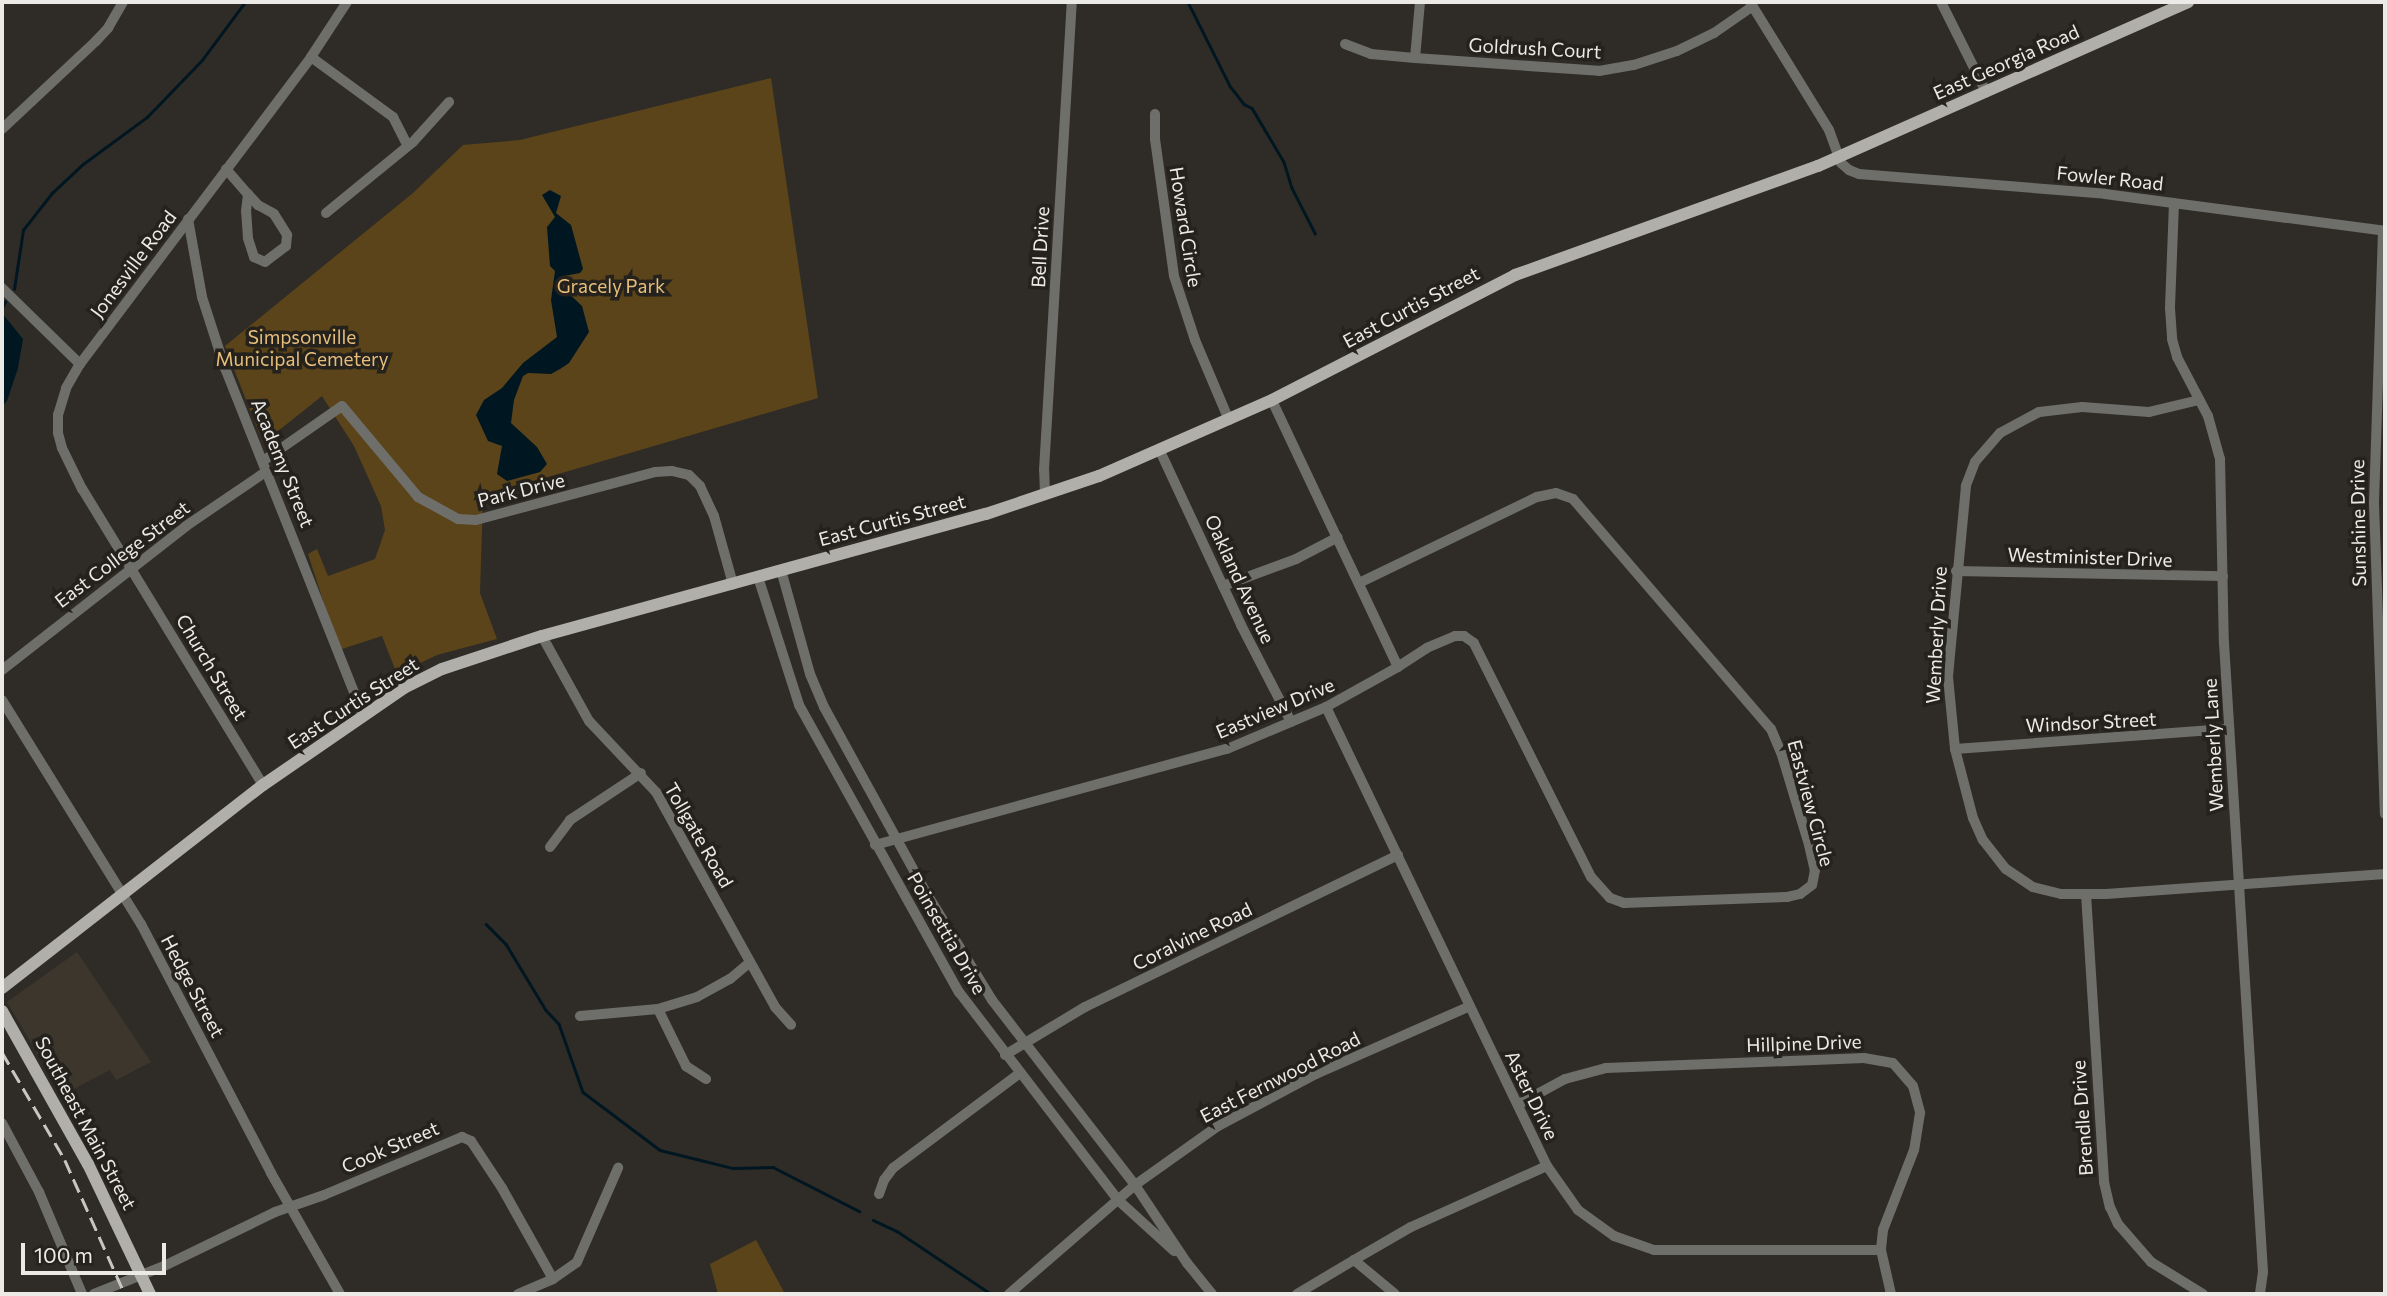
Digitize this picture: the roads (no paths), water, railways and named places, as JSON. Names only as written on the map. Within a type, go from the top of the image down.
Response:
[{"type":"main road","name":"East Georgia Road","points":[[1838,156],[2188,2]]},
{"type":"main road","name":"East Curtis Street","points":[[2,988],[263,785],[404,688],[442,669],[542,636],[986,514],[1045,494],[1160,451],[1272,400],[1515,275],[1838,156]]},
{"type":"main road","name":"Southeast Main Street","points":[[2,1011],[66,1121],[150,1294]]},
{"type":"street","points":[[2,129],[96,41],[108,28],[123,2]]},
{"type":"street","name":"Jonesville Road","points":[[130,568],[82,489],[58,433],[60,404],[80,364],[311,57],[347,2]]},
{"type":"street","name":"Bell Drive","points":[[1045,494],[1044,470],[1072,2]]},
{"type":"street","points":[[1415,58],[1419,2]]},
{"type":"street","points":[[1941,2],[1986,92]]},
{"type":"street","points":[[1751,4],[1829,130],[1838,156]]},
{"type":"street","name":"Goldrush Court","points":[[1345,44],[1371,54],[1563,70],[1616,69],[1677,51],[1714,33],[1751,4]]},
{"type":"street","points":[[311,57],[393,117],[407,145]]},
{"type":"street","points":[[326,213],[407,145],[449,102]]},
{"type":"street","name":"Howard Circle","points":[[1155,114],[1155,139],[1174,276],[1195,340],[1229,420]]},
{"type":"street","name":"Fowler Road","points":[[1838,156],[1849,170],[1860,174],[2030,187],[2384,231]]},
{"type":"street","points":[[226,169],[258,205],[274,214],[287,234],[286,246],[265,262],[254,257],[248,238],[248,194]]},
{"type":"street","name":"Wemberly Lane","points":[[2174,203],[2169,308],[2172,339],[2177,357],[2213,427],[2220,460],[2229,729],[2263,1272],[2260,1294]]},
{"type":"street","name":"Academy Street","points":[[188,219],[196,272],[212,331],[363,715]]},
{"type":"street","name":"Sunshine Drive","points":[[2384,231],[2374,503],[2385,814]]},
{"type":"street","points":[[2,288],[80,364]]},
{"type":"street","points":[[1272,400],[1398,667]]},
{"type":"street","name":"Wemberly Drive","points":[[2199,400],[2149,412],[2082,407],[2053,409],[2028,416],[2000,433],[1983,450],[1969,476],[1956,571],[1948,677],[1955,749],[1973,818],[1983,840],[1998,861],[2015,876],[2033,887],[2062,894],[2385,874]]},
{"type":"street","name":"Park Drive","points":[[265,466],[342,405],[418,497],[458,519],[476,520],[655,472],[672,471],[689,475],[700,486],[713,516],[733,584]]},
{"type":"street","name":"Oakland Avenue","points":[[1160,451],[1291,722]]},
{"type":"street","name":"East College Street","points":[[2,670],[130,568],[265,466]]},
{"type":"street","name":"Eastview Circle","points":[[1359,583],[1537,497],[1556,493],[1573,499],[1771,729],[1781,752],[1809,845],[1815,870],[1812,885],[1800,894],[1787,897],[1624,903],[1610,898],[1591,877],[1486,662],[1474,643],[1464,636],[1455,636],[1398,667]]},
{"type":"street","points":[[1223,586],[1296,559],[1338,537]]},
{"type":"street","name":"Church Street","points":[[130,568],[263,785]]},
{"type":"street","name":"Poinsettia Drive","points":[[781,570],[810,674],[824,707],[957,944],[1024,1043],[1135,1185],[1183,1258],[1212,1294]]},
{"type":"street","name":"Westminister Drive","points":[[1956,571],[2223,576]]},
{"type":"street","name":"Poinsettia Drive","points":[[758,577],[799,705],[875,845],[960,992],[1005,1055],[1118,1200],[1183,1258]]},
{"type":"street","name":"Tollgate Road","points":[[542,636],[589,721],[641,773],[656,792],[775,1007],[790,1025]]},
{"type":"street","name":"Eastview Drive","points":[[875,845],[1192,760],[1326,707],[1398,667]]},
{"type":"street","name":"Hedge Street","points":[[2,701],[122,895],[290,1207],[340,1294]]},
{"type":"street","name":"Aster Drive","points":[[1326,707],[1547,1166],[1568,1199],[1589,1220],[1614,1236],[1642,1247],[1698,1252],[1881,1250]]},
{"type":"street","name":"Windsor Street","points":[[1955,749],[2229,729]]},
{"type":"street","points":[[550,847],[570,820],[641,773]]},
{"type":"street","name":"Coralvine Road","points":[[1005,1055],[1085,1007],[1398,855]]},
{"type":"street","name":"Brendle Drive","points":[[2085,894],[2104,1182],[2109,1207],[2118,1224],[2151,1262],[2203,1294]]},
{"type":"street","points":[[580,1016],[658,1009],[708,991],[730,979],[750,962]]},
{"type":"street","name":"East Fernwood Road","points":[[1009,1294],[1135,1185],[1208,1133],[1316,1074],[1470,1006]]},
{"type":"street","points":[[658,1009],[686,1066],[706,1079]]},
{"type":"street","name":"Hillpine Drive","points":[[1518,1104],[1565,1079],[1606,1068],[1884,1059],[1908,1077],[1918,1100],[1920,1113],[1915,1149],[1886,1217],[1881,1250],[1891,1294]]},
{"type":"street","points":[[879,1194],[884,1180],[893,1168],[1020,1073]]},
{"type":"street","points":[[2,1123],[39,1192],[82,1294]]},
{"type":"street","name":"Cook Street","points":[[290,1207],[457,1137],[465,1137],[502,1188],[553,1279]]},
{"type":"street","points":[[1297,1294],[1411,1227],[1547,1166]]},
{"type":"street","points":[[518,1294],[553,1279],[578,1262],[618,1168]]},
{"type":"street","points":[[94,1294],[142,1275],[290,1207]]},
{"type":"street","points":[[1354,1260],[1395,1294]]},
{"type":"water","points":[[550,190],[561,196],[556,213],[571,225],[583,269],[580,273],[564,276],[563,288],[582,306],[589,332],[569,363],[560,369],[551,374],[528,373],[523,376],[514,400],[511,423],[537,447],[547,464],[540,472],[507,481],[497,474],[502,446],[488,441],[476,415],[484,400],[502,388],[523,363],[557,337],[551,300],[555,271],[550,266],[547,227],[555,217],[542,195]]},
{"type":"water","points":[[2,313],[23,339],[18,368],[7,401],[2,406]]},
{"type":"waterway","points":[[14,289],[23,230],[52,193],[83,164],[147,117],[202,60],[245,2]]},
{"type":"waterway","points":[[1188,2],[1230,86],[1244,104],[1252,108],[1284,162],[1292,188],[1315,233]]},
{"type":"waterway","points":[[2,308],[5,302]]},
{"type":"waterway","points":[[486,924],[506,944],[546,1010],[559,1024],[583,1092],[660,1150],[733,1168],[773,1167],[859,1211]]},
{"type":"waterway","points":[[873,1220],[897,1231],[991,1294]]},
{"type":"railway","points":[[2,1052],[65,1160],[125,1294]]},
{"type":"park label","name":"Gracely Park","points":[[611,286]]},
{"type":"park label","name":"Simpsonville Municipal Cemetery","points":[[302,348]]}]
